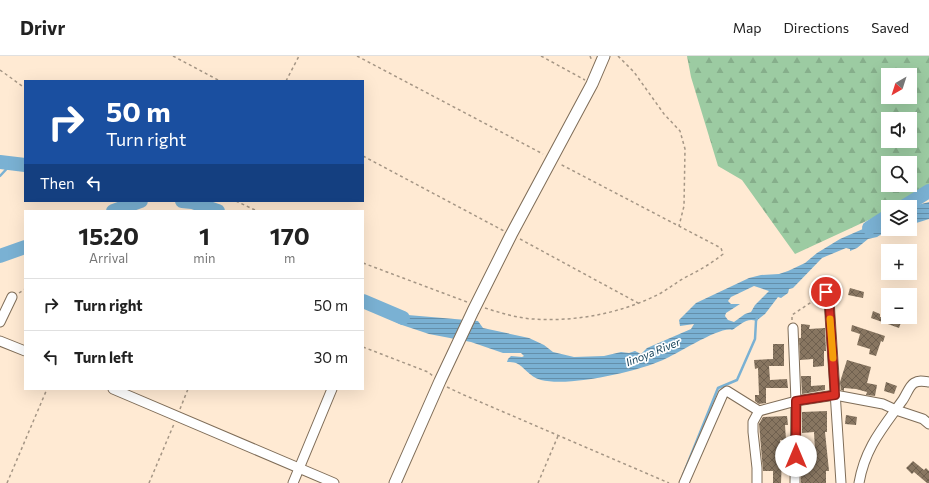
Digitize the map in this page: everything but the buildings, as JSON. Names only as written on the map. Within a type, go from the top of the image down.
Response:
[{"type":"street","points":[[395,483],[474,308],[511,235],[592,84],[604,56]]},
{"type":"street","points":[[826,292],[829,300],[841,483]]},
{"type":"street","points":[[0,322],[12,296]]},
{"type":"street","points":[[793,328],[796,401],[795,483]]},
{"type":"street","points":[[0,340],[24,351]]},
{"type":"street","points":[[859,483],[861,468],[869,449],[912,384],[920,380],[929,382]]},
{"type":"street","points":[[115,390],[334,483]]},
{"type":"street","points":[[293,483],[332,390]]},
{"type":"street","points":[[684,483],[723,394],[727,391],[759,411]]},
{"type":"street","points":[[757,483],[753,422],[759,411],[796,401],[835,395],[883,404],[923,419],[929,424]]},
{"type":"path","points":[[173,56],[218,80]]},
{"type":"path","points":[[287,80],[299,56]]},
{"type":"path","points":[[357,56],[722,248],[723,254],[713,262],[660,293],[638,303],[596,314],[564,319],[532,319],[474,308],[364,263]]},
{"type":"path","points":[[540,56],[592,84]]},
{"type":"path","points":[[618,56],[634,72],[664,114],[680,131],[685,149],[684,206],[679,226]]},
{"type":"path","points":[[0,70],[24,87]]},
{"type":"path","points":[[364,157],[638,303]]},
{"type":"path","points":[[238,202],[255,210]]},
{"type":"path","points":[[793,328],[792,315],[826,292]]},
{"type":"path","points":[[364,347],[442,376],[445,386],[464,395],[669,483]]},
{"type":"path","points":[[7,483],[47,390]]},
{"type":"path","points":[[149,483],[188,390]]},
{"type":"path","points":[[538,483],[558,436]]},
{"type":"green space","points":[[687,56],[929,56],[929,195],[925,193],[910,200],[881,200],[881,214],[795,254],[742,180],[718,166],[691,77]]},
{"type":"water","points":[[929,202],[929,219],[917,223],[917,205]]},
{"type":"water","points":[[881,220],[881,234],[868,239],[857,248],[850,251],[850,249],[846,248],[822,258],[793,288],[789,289],[788,293],[781,298],[778,297],[765,314],[756,321],[749,320],[732,330],[718,332],[708,336],[651,365],[585,380],[553,382],[537,379],[519,364],[507,362],[511,356],[524,356],[521,353],[503,353],[471,342],[429,334],[402,325],[385,317],[388,309],[396,314],[478,321],[483,328],[529,338],[544,345],[553,352],[574,357],[604,356],[621,352],[629,353],[635,351],[641,354],[647,348],[691,329],[694,324],[680,326],[679,320],[696,303],[749,278],[761,275],[779,274],[788,271],[805,263],[817,253],[840,239]],"holes":[[[754,286],[769,291],[755,305],[751,312],[745,314],[734,322],[728,320],[725,316],[726,313],[740,304],[731,304],[728,301],[731,297]]]},
{"type":"waterway","name":"Iinoya River","points":[[0,162],[24,165]]},
{"type":"waterway","points":[[0,176],[13,162]]},
{"type":"waterway","name":"Iinoya River","points":[[914,200],[929,191]]},
{"type":"waterway","points":[[116,210],[138,202]]},
{"type":"waterway","name":"Iinoya River","points":[[192,202],[215,210]]},
{"type":"waterway","name":"Iinoya River","points":[[869,228],[881,220]]},
{"type":"waterway","points":[[0,256],[24,247]]},
{"type":"waterway","name":"Iinoya River","points":[[364,301],[403,318]]},
{"type":"waterway","points":[[683,475],[718,388],[737,380],[755,339],[757,318]]},
{"type":"slow traffic","points":[[830,319],[833,358]]},
{"type":"route","points":[[796,456],[796,401],[835,395],[829,300],[826,292]]}]
